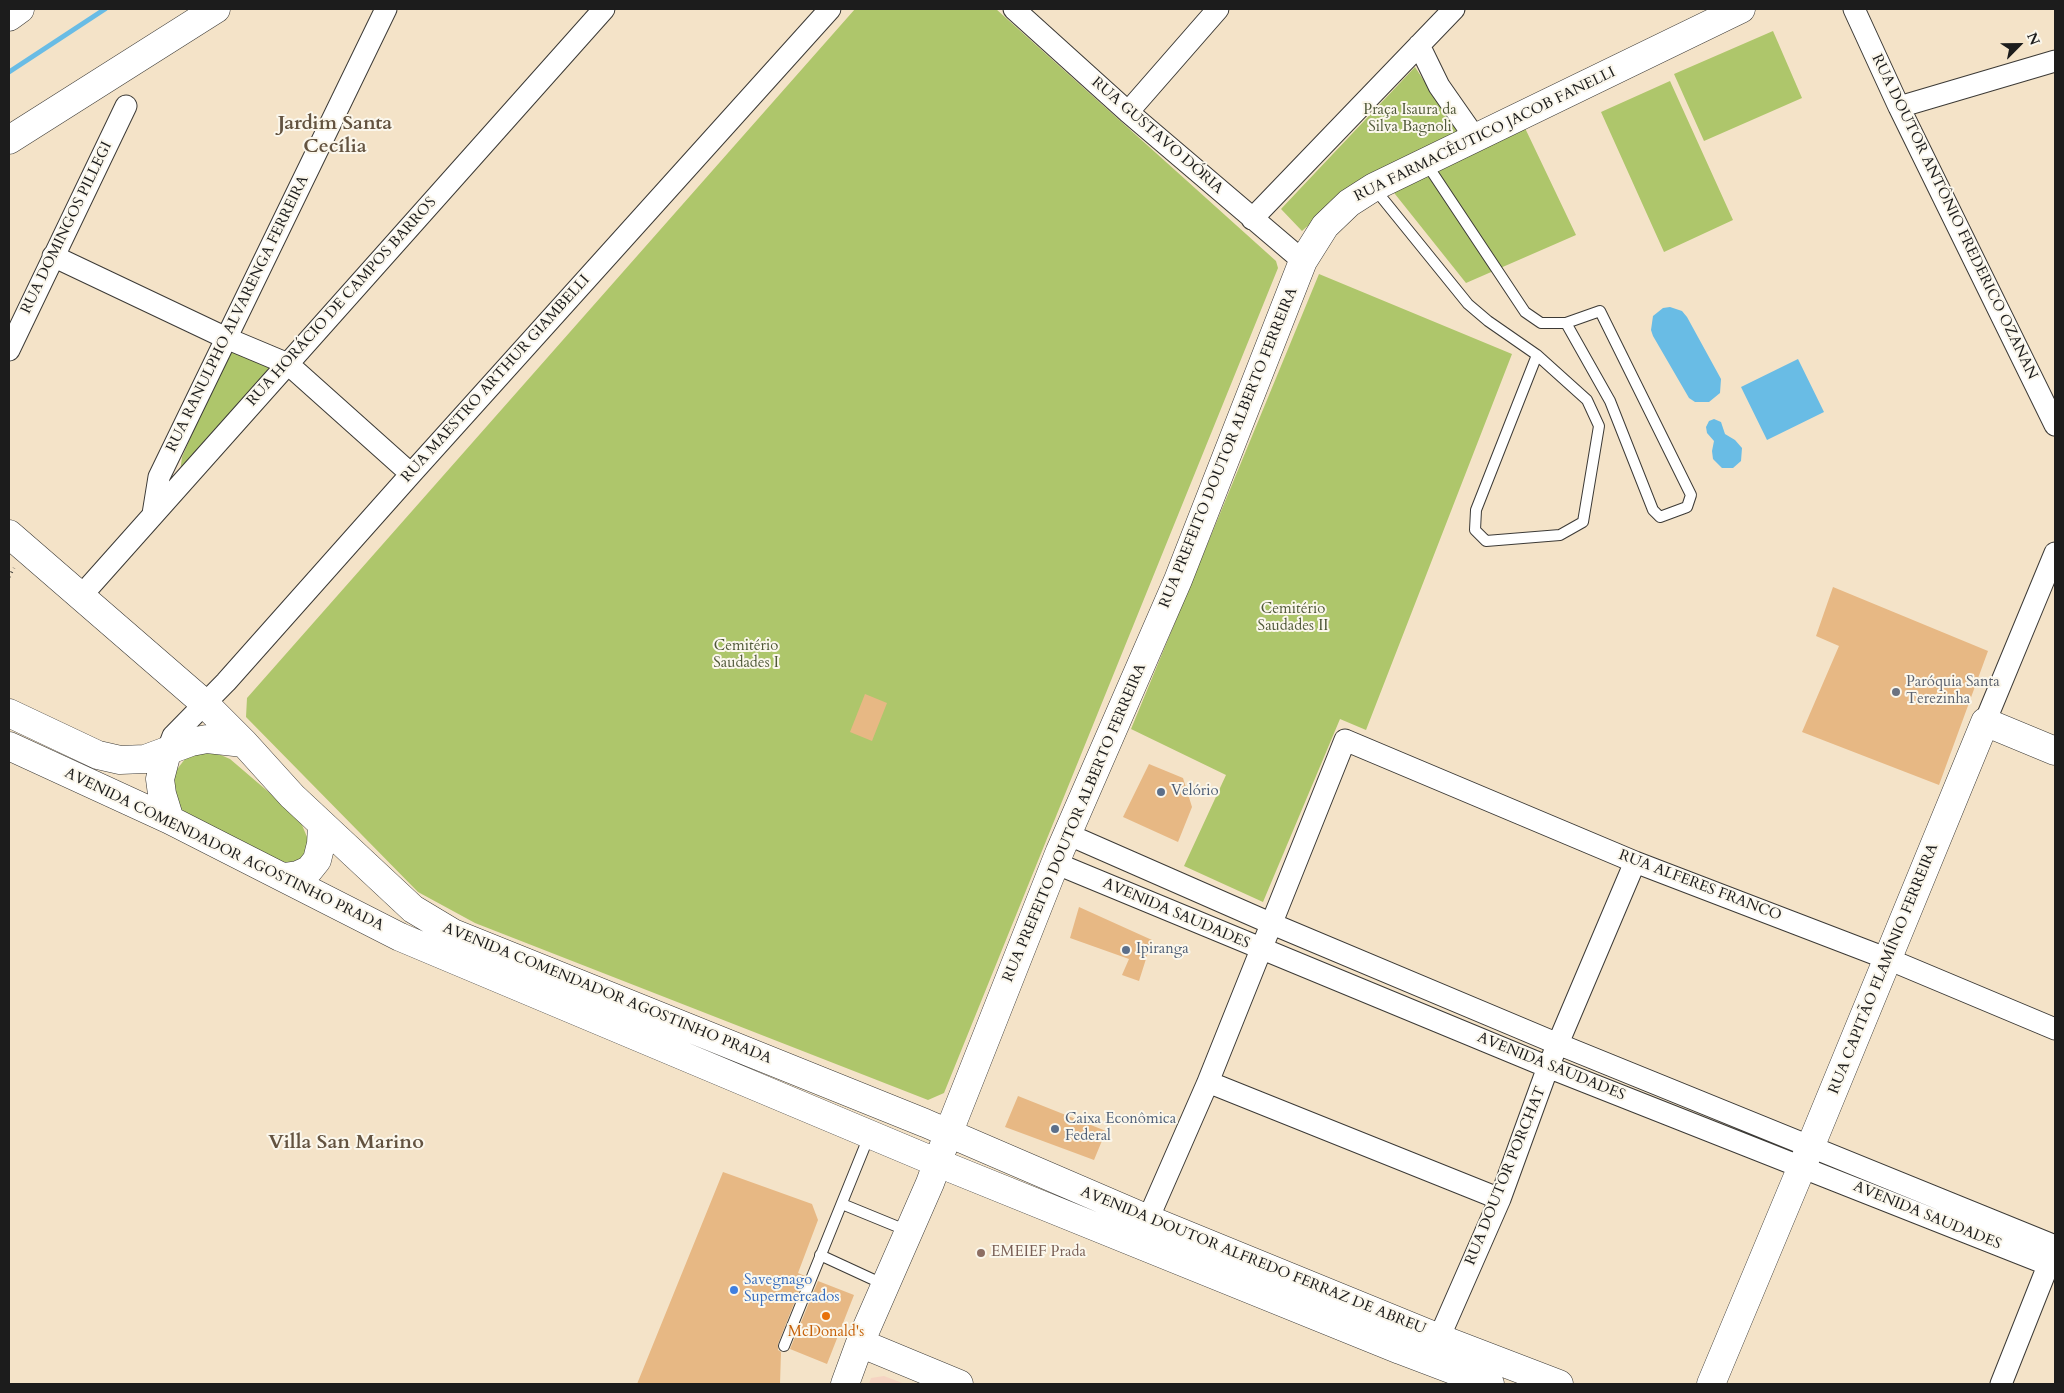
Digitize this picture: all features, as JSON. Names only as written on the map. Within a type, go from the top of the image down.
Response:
[{"type":"main road","points":[[9,17],[20,9]]},
{"type":"main road","points":[[9,140],[216,9]]},
{"type":"main road","name":"RUA FARMACÊUTICO JACOB FANELLI","points":[[1303,261],[1325,226],[1350,203],[1374,187],[1741,9]]},
{"type":"main road","name":"RUA PREFEITO DOUTOR ALBERTO FERREIRA","points":[[845,1384],[860,1343],[938,1163],[1055,863],[1178,580],[1303,261]]},
{"type":"main road","points":[[9,534],[204,703],[244,743]]},
{"type":"main road","name":"AVENIDA COMENDADOR AGOSTINHO PRADA","points":[[9,713],[98,755],[120,760],[145,759],[191,742],[207,739],[244,743],[292,796],[412,909],[453,933],[948,1134]]},
{"type":"main road","points":[[1985,722],[2055,751]]},
{"type":"main road","name":"RUA CAPITÃO FLAMÍNIO FERREIRA","points":[[1710,1384],[1985,722]]},
{"type":"main road","name":"AVENIDA COMENDADOR AGOSTINHO PRADA","points":[[9,746],[170,820],[400,937],[938,1163]]},
{"type":"main road","points":[[167,752],[162,764],[160,779],[162,794],[170,820]]},
{"type":"main road","points":[[284,877],[298,875],[309,870],[317,860],[321,844],[322,825]]},
{"type":"main road","name":"AVENIDA DOUTOR ALFREDO FERRAZ DE ABREU","points":[[948,1134],[1148,1219],[1439,1338],[1559,1384]]},
{"type":"main road","name":"AVENIDA DOUTOR ALFREDO FERRAZ DE ABREU","points":[[938,1163],[1400,1350],[1490,1384]]},
{"type":"main road","points":[[860,1343],[959,1384]]},
{"type":"street","name":"RUA RANULPHO ALVARENGA FERREIRA","points":[[153,514],[159,477],[386,9]]},
{"type":"street","name":"RUA HORÁCIO DE CAMPOS BARROS","points":[[81,596],[604,9]]},
{"type":"street","name":"RUA MAESTRO ARTHUR GIAMBELLI","points":[[167,752],[173,736],[226,682],[830,9]]},
{"type":"street","name":"RUA GUSTAVO DÓRIA","points":[[1014,9],[1128,112],[1303,261]]},
{"type":"street","points":[[1128,112],[1218,9]]},
{"type":"street","points":[[1252,219],[1454,9]]},
{"type":"street","name":"RUA DOUTOR ANTÔNIO FREDERICO OZANAN","points":[[1854,9],[2055,425]]},
{"type":"street","points":[[1419,45],[1439,86],[1476,139]]},
{"type":"street","points":[[1900,107],[2055,61]]},
{"type":"street","name":"RUA DOMINGOS PILLEGI","points":[[9,350],[126,106]]},
{"type":"street","points":[[53,256],[226,338],[288,364],[411,474]]},
{"type":"street","name":"RUA CAPITÃO FLAMÍNIO FERREIRA","points":[[1985,722],[2055,553]]},
{"type":"street","name":"RUA ALFERES FRANCO","points":[[1270,923],[1345,740],[1636,862],[1888,959],[2055,1030]]},
{"type":"street","name":"AVENIDA SAUDADES","points":[[1068,834],[1099,850],[1558,1044],[1806,1156],[2054,1256]]},
{"type":"street","name":"RUA DOUTOR PORCHAT","points":[[1400,1350],[1425,1352],[1435,1346],[1439,1338],[1500,1199],[1548,1067],[1636,862]]},
{"type":"street","name":"AVENIDA SAUDADES","points":[[1055,863],[1548,1067],[1806,1156]]},
{"type":"street","points":[[1148,1219],[1208,1082],[1270,923]]},
{"type":"street","points":[[1208,1082],[1500,1199]]},
{"type":"street","points":[[2002,1384],[2054,1256]]},
{"type":"lane","points":[[1426,162],[1525,312],[1542,323],[1566,323],[1600,311],[1691,496],[1687,507],[1660,518],[1653,510],[1610,401],[1566,323]]},
{"type":"lane","points":[[1374,187],[1468,304],[1488,321],[1537,355],[1587,400],[1599,426],[1583,522],[1560,536],[1486,541],[1475,530],[1476,510],[1537,355]]},
{"type":"lane","points":[[784,1346],[870,1135]]},
{"type":"lane","points":[[842,1204],[908,1232]]},
{"type":"lane","points":[[820,1255],[885,1285]]},
{"type":"shaded area","points":[[884,1376],[905,1384],[869,1384],[871,1378]]},
{"type":"green space","name":"Cemitério Saudades I","points":[[855,9],[996,9],[1276,261],[1278,268],[944,1093],[928,1100],[475,923],[418,892],[246,717],[247,698]]},
{"type":"green space","points":[[1773,31],[1802,98],[1704,141],[1674,74]]},
{"type":"green space","name":"Praça Isaura da Silva Bagnoli","points":[[1415,67],[1458,133],[1357,182],[1302,231],[1281,209]]},
{"type":"green space","points":[[1670,81],[1733,220],[1664,252],[1601,112]]},
{"type":"green space","points":[[1524,126],[1576,235],[1466,283],[1391,189]]},
{"type":"green space","name":"Cemitério Saudades II","points":[[1319,274],[1512,354],[1366,730],[1340,719],[1263,902],[1184,866],[1226,775],[1131,729]]},
{"type":"green space","points":[[231,344],[276,363],[180,472],[182,457]]},
{"type":"green space","points":[[203,751],[216,753],[230,759],[299,818],[310,844],[308,852],[292,868],[177,814],[171,777],[185,759]]},
{"type":"water","points":[[1670,307],[1682,311],[1687,317],[1721,379],[1720,393],[1709,402],[1695,402],[1689,398],[1653,336],[1651,330],[1653,316],[1663,308]]},
{"type":"water","points":[[1798,359],[1824,412],[1767,440],[1741,387]]},
{"type":"water","points":[[1714,419],[1721,422],[1725,434],[1735,440],[1742,448],[1741,461],[1733,468],[1722,468],[1713,459],[1714,441],[1707,433],[1706,427],[1709,421]]},
{"type":"building","name":"Paróquia Santa Terezinha","points":[[1833,587],[1988,651],[1939,785],[1802,732],[1839,646],[1816,636]]},
{"type":"building","points":[[865,694],[887,703],[872,741],[850,732]]},
{"type":"building","name":"Velório","points":[[1149,764],[1183,778],[1192,807],[1178,842],[1123,817]]},
{"type":"building","name":"Ipiranga","points":[[1079,907],[1152,940],[1139,981],[1122,975],[1129,959],[1070,938]]},
{"type":"building","name":"Caixa Econômica Federal","points":[[1018,1096],[1106,1131],[1094,1160],[1005,1127]]},
{"type":"building","name":"Savegnago Supermercados","points":[[723,1172],[812,1204],[818,1220],[798,1273],[805,1276],[778,1344],[778,1350],[781,1352],[780,1384],[637,1384]]},
{"type":"building","points":[[818,1281],[854,1295],[827,1364],[790,1349]]},
{"type":"waterway","points":[[9,72],[105,9]]},
{"type":"place","name":"Paróquia Santa Terezinha","points":[[1896,692]]},
{"type":"place","name":"Velório","points":[[1161,792]]},
{"type":"place","name":"Ipiranga","points":[[1126,950]]},
{"type":"place","name":"Caixa Econômica Federal","points":[[1055,1129]]},
{"type":"place","name":"EMEIEF Prada","points":[[981,1253]]},
{"type":"place","name":"Savegnago Supermercados","points":[[734,1290]]},
{"type":"place","name":"McDonald's","points":[[826,1316]]},
{"type":"district","name":"Jardim Santa Cecília","points":[[335,136]]},
{"type":"district","name":"Villa San Marino","points":[[346,1143]]}]
